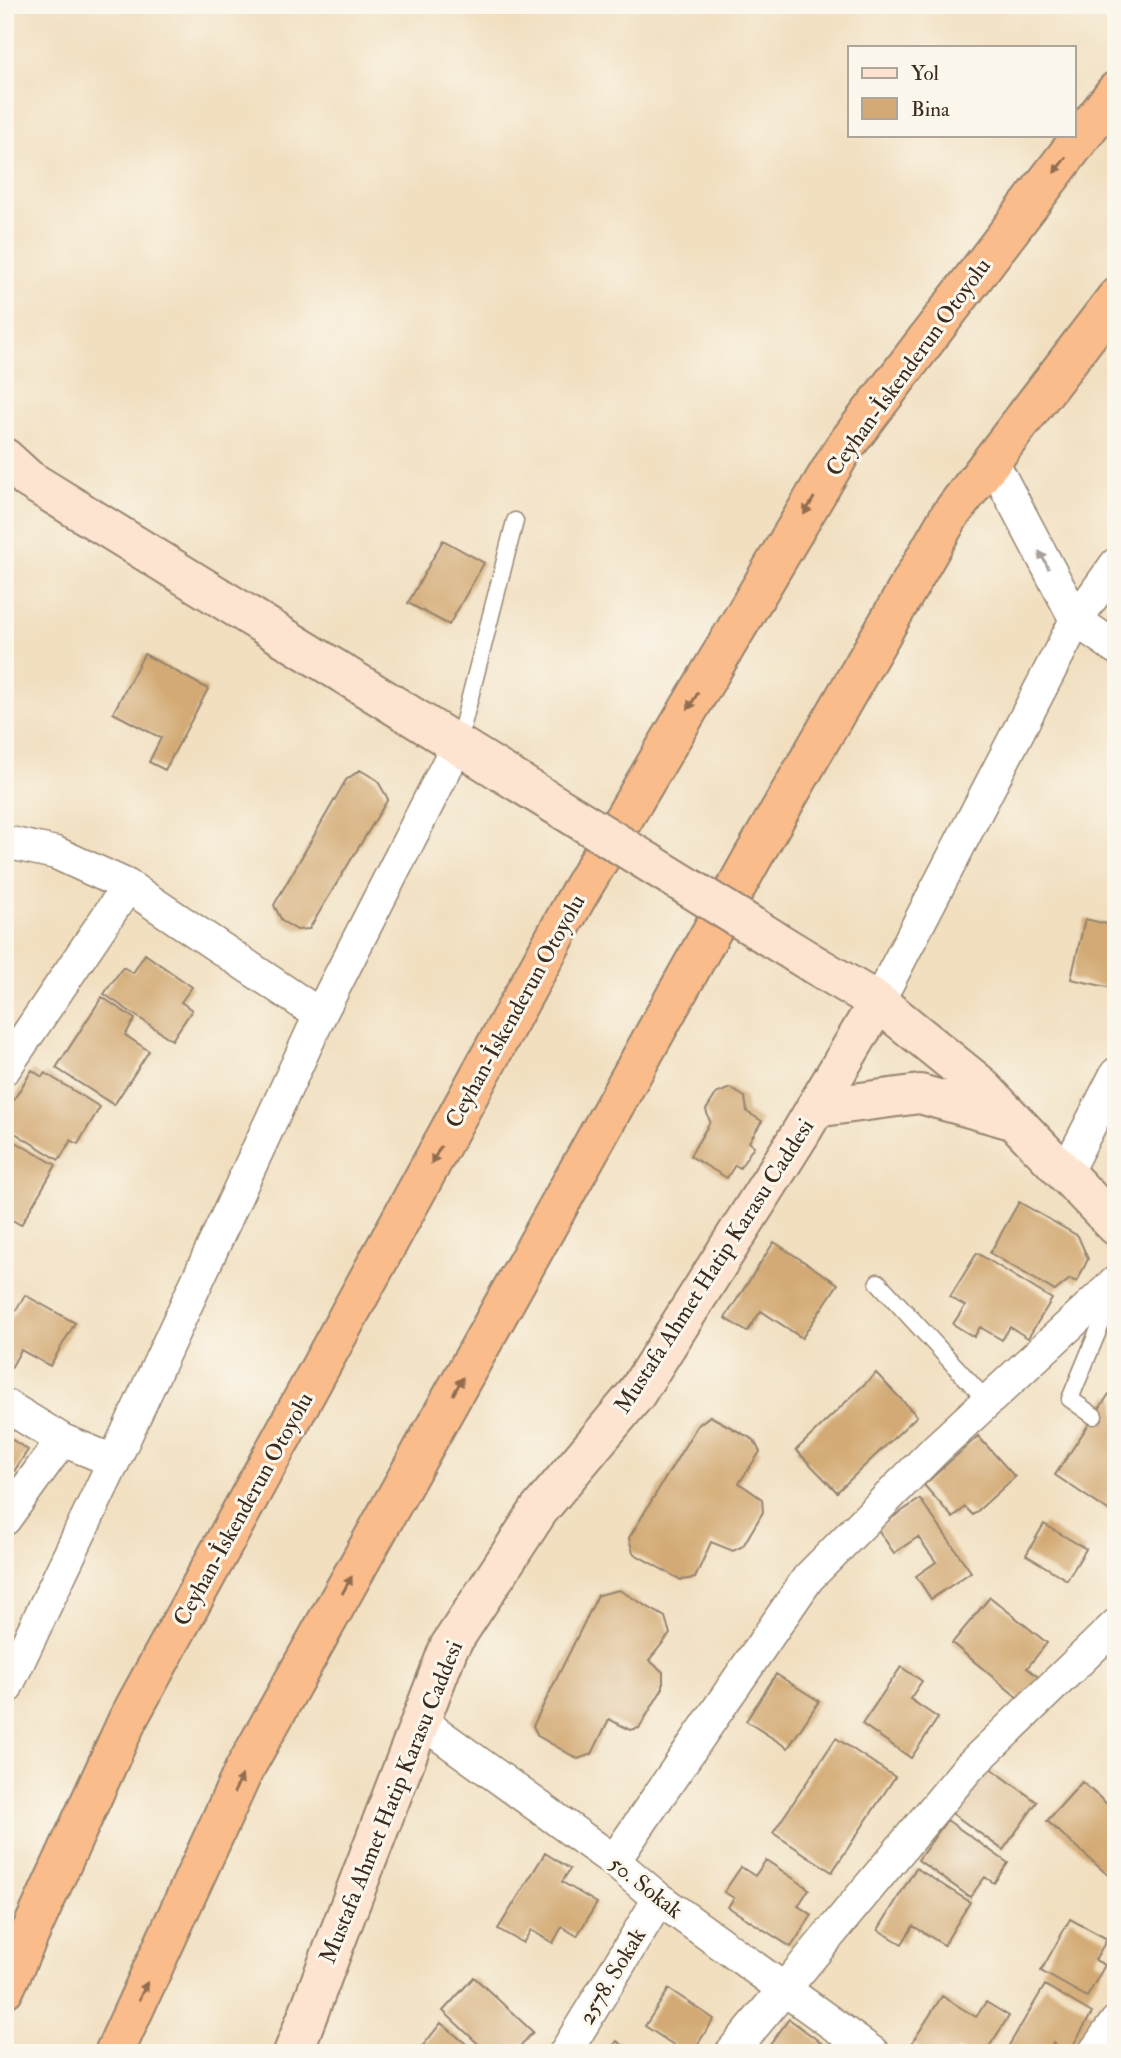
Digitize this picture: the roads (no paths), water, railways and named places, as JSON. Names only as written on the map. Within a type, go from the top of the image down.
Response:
[{"type":"highway","name":"Ceyhan-İskenderun Otoyolu","points":[[5,1988],[128,1719],[577,897],[843,449],[1116,91]]},
{"type":"highway","points":[[114,2053],[251,1757],[753,856],[950,515],[1116,298]]},
{"type":"street","points":[[5,458],[28,479],[878,1002],[978,1083],[1116,1226]]},
{"type":"street","points":[[992,461],[1076,620],[1116,648]]},
{"type":"street","points":[[878,1002],[1076,620],[1116,564]]},
{"type":"street","points":[[5,1690],[320,1015],[458,744]]},
{"type":"street","points":[[5,842],[56,853],[128,886],[320,1015]]},
{"type":"street","points":[[5,1068],[128,886]]},
{"type":"street","name":"Mustafa Ahmet Hatip Karasu Caddesi","points":[[293,2053],[449,1647],[539,1510],[636,1394],[878,1002]]},
{"type":"street","points":[[1065,1174],[1116,1074]]},
{"type":"street","points":[[815,1108],[920,1094],[1014,1121]]},
{"type":"street","points":[[614,1861],[808,1578],[936,1449],[1116,1282]]},
{"type":"street","points":[[5,1405],[62,1440],[114,1461]]},
{"type":"street","points":[[5,1519],[62,1440]]},
{"type":"street","points":[[731,2053],[968,1768],[1116,1625]]},
{"type":"street","name":"50. Sokak","points":[[419,1720],[614,1861],[659,1899],[873,2053]]},
{"type":"street","name":"2578. Sokak","points":[[565,2053],[659,1899]]},
{"type":"street","points":[[1094,2053],[1116,2022]]},
{"type":"lane","points":[[458,744],[516,521]]},
{"type":"lane","points":[[878,1282],[987,1401]]},
{"type":"lane","points":[[1094,1416],[1070,1399],[1116,1289]]}]
